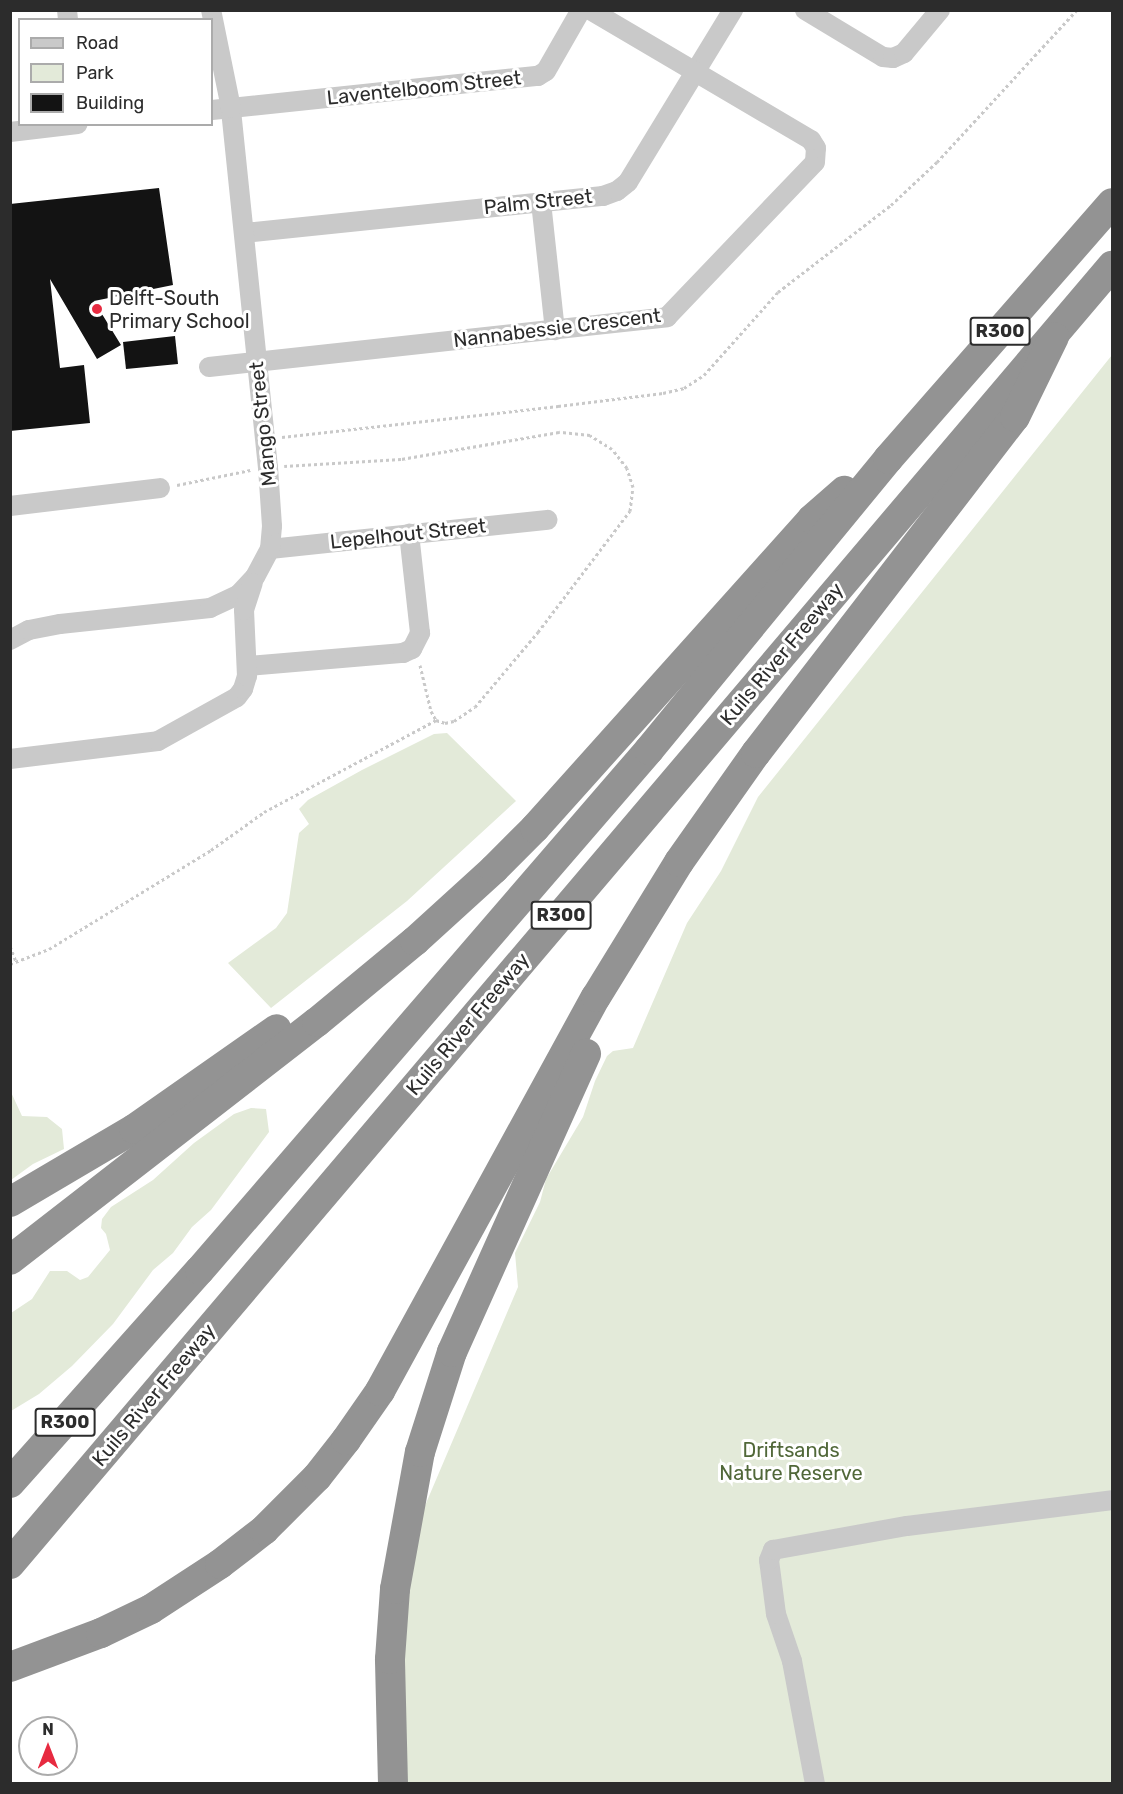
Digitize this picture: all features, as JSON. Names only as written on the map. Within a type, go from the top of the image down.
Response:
[{"type":"highway","name":"Kuils River Freeway","points":[[10,1483],[200,1270],[649,750],[888,459],[1113,203]]},
{"type":"highway","name":"Kuils River Freeway","points":[[10,1564],[1113,266]]},
{"type":"highway","points":[[16,1666],[151,1609],[220,1564],[264,1530],[316,1477],[380,1391],[596,997],[702,826],[1015,417],[1054,337]]},
{"type":"highway","points":[[10,1260],[317,1023],[415,941],[527,836],[812,519],[827,504],[888,459]]},
{"type":"highway","points":[[10,1203],[134,1129],[203,1083],[324,994],[468,877],[591,764]]},
{"type":"highway","points":[[393,1784],[390,1659],[395,1589],[408,1509],[429,1422],[452,1352],[478,1290],[649,914]]},
{"type":"street","name":"Laventelboom Street","points":[[221,109],[538,76],[546,71],[581,10]]},
{"type":"street","points":[[590,10],[694,72]]},
{"type":"street","name":"Palm Street","points":[[244,233],[603,196],[623,187],[733,10]]},
{"type":"street","points":[[805,10],[883,57],[893,58],[904,53],[940,10]]},
{"type":"street","name":"Mango Street","points":[[10,640],[29,630],[60,624],[210,608],[238,596],[255,577],[270,549],[272,526],[268,468],[244,233],[221,109],[213,30]]},
{"type":"street","name":"Nannabessie Crescent","points":[[209,367],[667,317],[815,162],[817,153],[811,140],[694,72]]},
{"type":"street","points":[[10,132],[61,126]]},
{"type":"street","points":[[541,202],[555,330]]},
{"type":"street","points":[[10,506],[160,488]]},
{"type":"street","name":"Lepelhout Street","points":[[270,549],[547,520]]},
{"type":"street","points":[[247,666],[403,653],[415,646],[420,633],[410,534]]},
{"type":"street","points":[[10,759],[158,741],[237,697],[246,683],[244,610],[255,577]]},
{"type":"street","points":[[815,1784],[792,1661],[776,1614],[769,1560],[773,1550],[907,1526],[1113,1500]]},
{"type":"path","points":[[160,488],[268,468]]},
{"type":"path","points":[[415,646],[431,711],[436,720]]},
{"type":"path","points":[[10,946],[16,962]]},
{"type":"green space","name":"Driftsands Nature Reserve","points":[[1112,355],[1112,1783],[398,1783],[387,1595],[518,1287],[515,1253],[540,1202],[546,1179],[583,1117],[595,1081],[607,1056],[613,1051],[633,1048],[687,923],[721,871],[758,797]]},
{"type":"green space","points":[[447,733],[516,801],[407,901],[271,1008],[228,963],[276,928],[287,913],[299,833],[309,824],[299,809],[308,800],[362,770],[434,734]]},
{"type":"green space","points":[[10,1090],[22,1116],[47,1117],[62,1129],[64,1149],[33,1164],[11,1180]]},
{"type":"green space","points":[[251,1108],[266,1109],[269,1132],[211,1210],[192,1227],[173,1253],[153,1270],[113,1324],[72,1366],[39,1394],[11,1411],[11,1313],[32,1299],[50,1271],[67,1271],[80,1280],[88,1277],[110,1250],[106,1234],[101,1228],[102,1219],[111,1207],[153,1180],[194,1143],[234,1114]]},
{"type":"building","points":[[159,188],[173,285],[94,301],[121,345],[97,359],[50,279],[60,368],[84,365],[90,423],[10,431],[10,204]]},
{"type":"building","points":[[175,336],[178,364],[126,369],[123,342]]},
{"type":"place","name":"Delft-South Primary School","points":[[97,309]]}]
